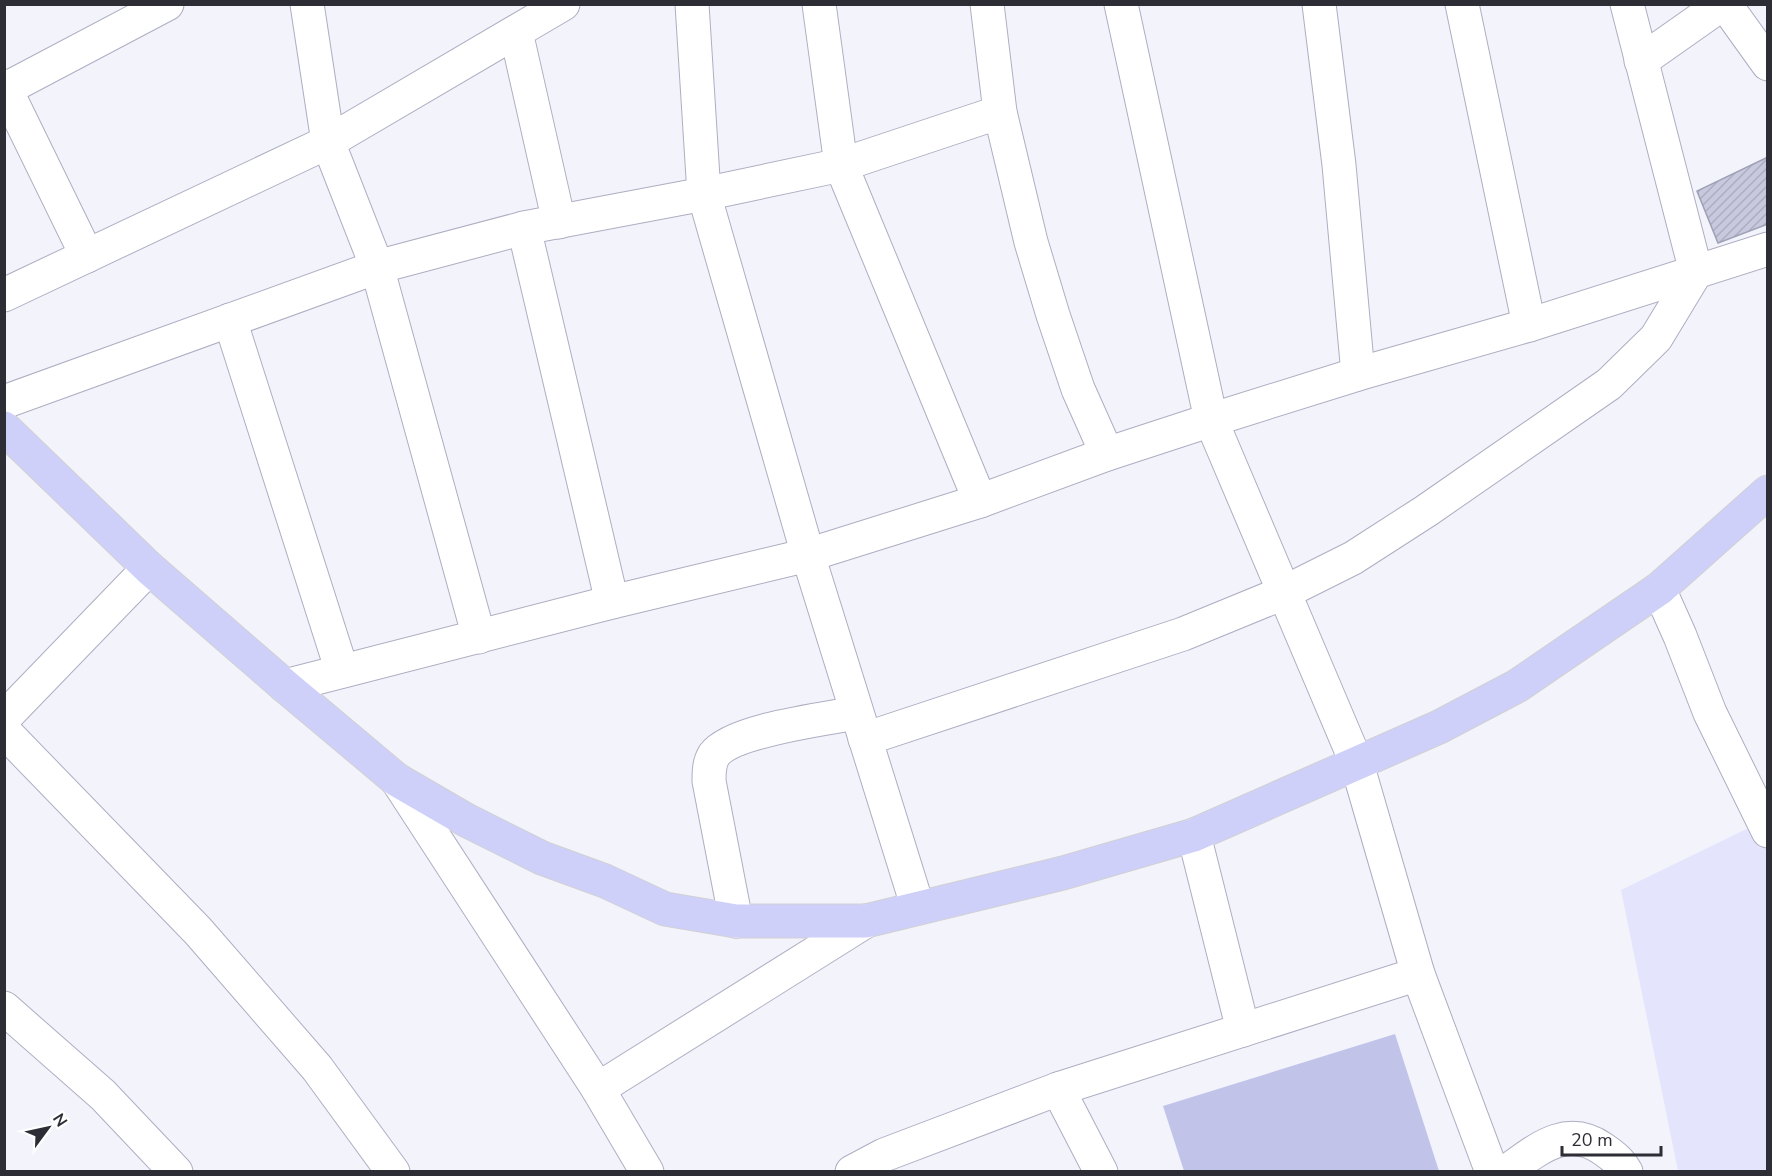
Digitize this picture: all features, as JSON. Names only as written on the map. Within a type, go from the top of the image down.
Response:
[{"type":"main road","points":[[4,428],[149,568],[397,780],[466,820],[542,858],[605,880],[665,909],[736,921],[866,921],[1063,873],[1194,835],[1439,727],[1517,686],[1659,590],[1767,492]]},
{"type":"street","points":[[87,256],[5,89],[167,4]]},
{"type":"street","points":[[307,4],[328,142],[377,267],[479,637]]},
{"type":"street","points":[[4,295],[328,142],[563,4]]},
{"type":"street","points":[[692,4],[704,194],[808,555],[918,908]]},
{"type":"street","points":[[819,4],[841,165],[980,501]]},
{"type":"street","points":[[987,4],[1000,112],[1031,242],[1078,389],[1107,454]]},
{"type":"street","points":[[1121,4],[1211,420],[1357,764],[1419,974],[1492,1172]]},
{"type":"street","points":[[1319,4],[1339,165],[1358,374]]},
{"type":"street","points":[[1462,4],[1529,325]]},
{"type":"street","points":[[736,921],[709,782],[709,766],[714,755],[723,746],[758,732],[860,726],[1183,634],[1283,593],[1353,558],[1408,523],[1609,384],[1656,338],[1696,273],[1628,4]]},
{"type":"street","points":[[1641,61],[1724,4],[1767,64]]},
{"type":"street","points":[[516,32],[560,222]]},
{"type":"street","points":[[4,402],[377,267],[524,228],[841,165],[1000,112]]},
{"type":"street","points":[[524,228],[612,602]]},
{"type":"street","points":[[285,686],[612,602],[808,555],[980,501],[1107,454],[1211,420],[1358,374],[1529,325],[1767,249]]},
{"type":"street","points":[[230,320],[342,671]]},
{"type":"street","points":[[4,718],[149,568]]},
{"type":"street","points":[[1659,590],[1710,713],[1767,831]]},
{"type":"street","points":[[4,731],[198,931],[317,1068],[393,1172]]},
{"type":"street","points":[[397,780],[598,1089],[647,1172]]},
{"type":"street","points":[[1194,835],[1243,1030]]},
{"type":"street","points":[[598,1089],[866,921]]},
{"type":"street","points":[[852,1172],[889,1163],[1058,1089],[1419,974]]},
{"type":"street","points":[[4,1008],[103,1095],[176,1172]]},
{"type":"street","points":[[1058,1089],[1101,1172]]},
{"type":"street","points":[[1506,1172],[1545,1144],[1565,1138],[1590,1140],[1621,1162],[1626,1172]]},
{"type":"shaded area","points":[[1767,819],[1767,1171],[1678,1171],[1621,890]]},
{"type":"shaded area","points":[[1395,1034],[1439,1171],[1184,1171],[1163,1106]]},
{"type":"building","points":[[1768,157],[1768,224],[1718,243],[1697,191]]}]
